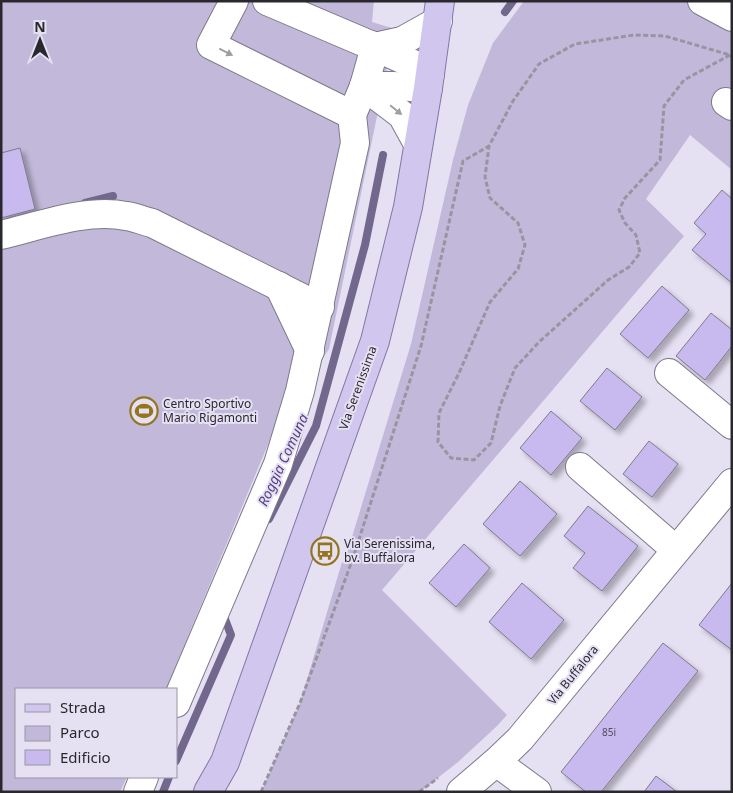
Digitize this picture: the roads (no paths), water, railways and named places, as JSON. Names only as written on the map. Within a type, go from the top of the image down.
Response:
[{"type":"main road","name":"Via Serenissima","points":[[208,792],[225,762],[375,341],[408,207],[439,11]]},
{"type":"main road","name":"Via Serenissima","points":[[222,792],[225,762]]},
{"type":"street","points":[[234,1],[211,45],[352,115]]},
{"type":"street","points":[[267,1],[413,64],[429,81]]},
{"type":"street","points":[[302,1],[375,48],[402,41],[439,11]]},
{"type":"street","points":[[702,1],[732,17]]},
{"type":"street","points":[[178,698],[278,464],[310,350],[356,143],[352,115],[364,86],[375,48]]},
{"type":"street","points":[[364,86],[393,86],[429,81]]},
{"type":"street","points":[[364,86],[402,115],[418,144]]},
{"type":"street","points":[[1,235],[75,217],[98,214],[125,216],[152,223],[320,307]]},
{"type":"street","points":[[279,286],[310,350]]},
{"type":"street","points":[[669,373],[732,425]]},
{"type":"street","points":[[580,467],[676,550]]},
{"type":"street","name":"Via Buffalora","points":[[460,792],[520,739],[732,483]]},
{"type":"street","points":[[496,762],[537,792]]},
{"type":"street","points":[[138,792],[144,778]]},
{"type":"waterway","name":"Roggia Comuna","points":[[505,12],[513,1]]},
{"type":"waterway","name":"Roggia Comuna","points":[[269,519],[316,426],[365,245],[383,155]]},
{"type":"waterway","name":"Roggia Comuna","points":[[85,203],[113,196]]},
{"type":"waterway","name":"Roggia Comuna","points":[[178,756],[231,635],[223,614],[224,612]]},
{"type":"waterway","name":"Roggia Comuna","points":[[163,792],[169,778]]},
{"type":"place","name":"Centro Sportivo Mario Rigamonti","points":[[144,411]]},
{"type":"place","name":"Via Serenissima, bv. Buffalora","points":[[325,551]]}]
